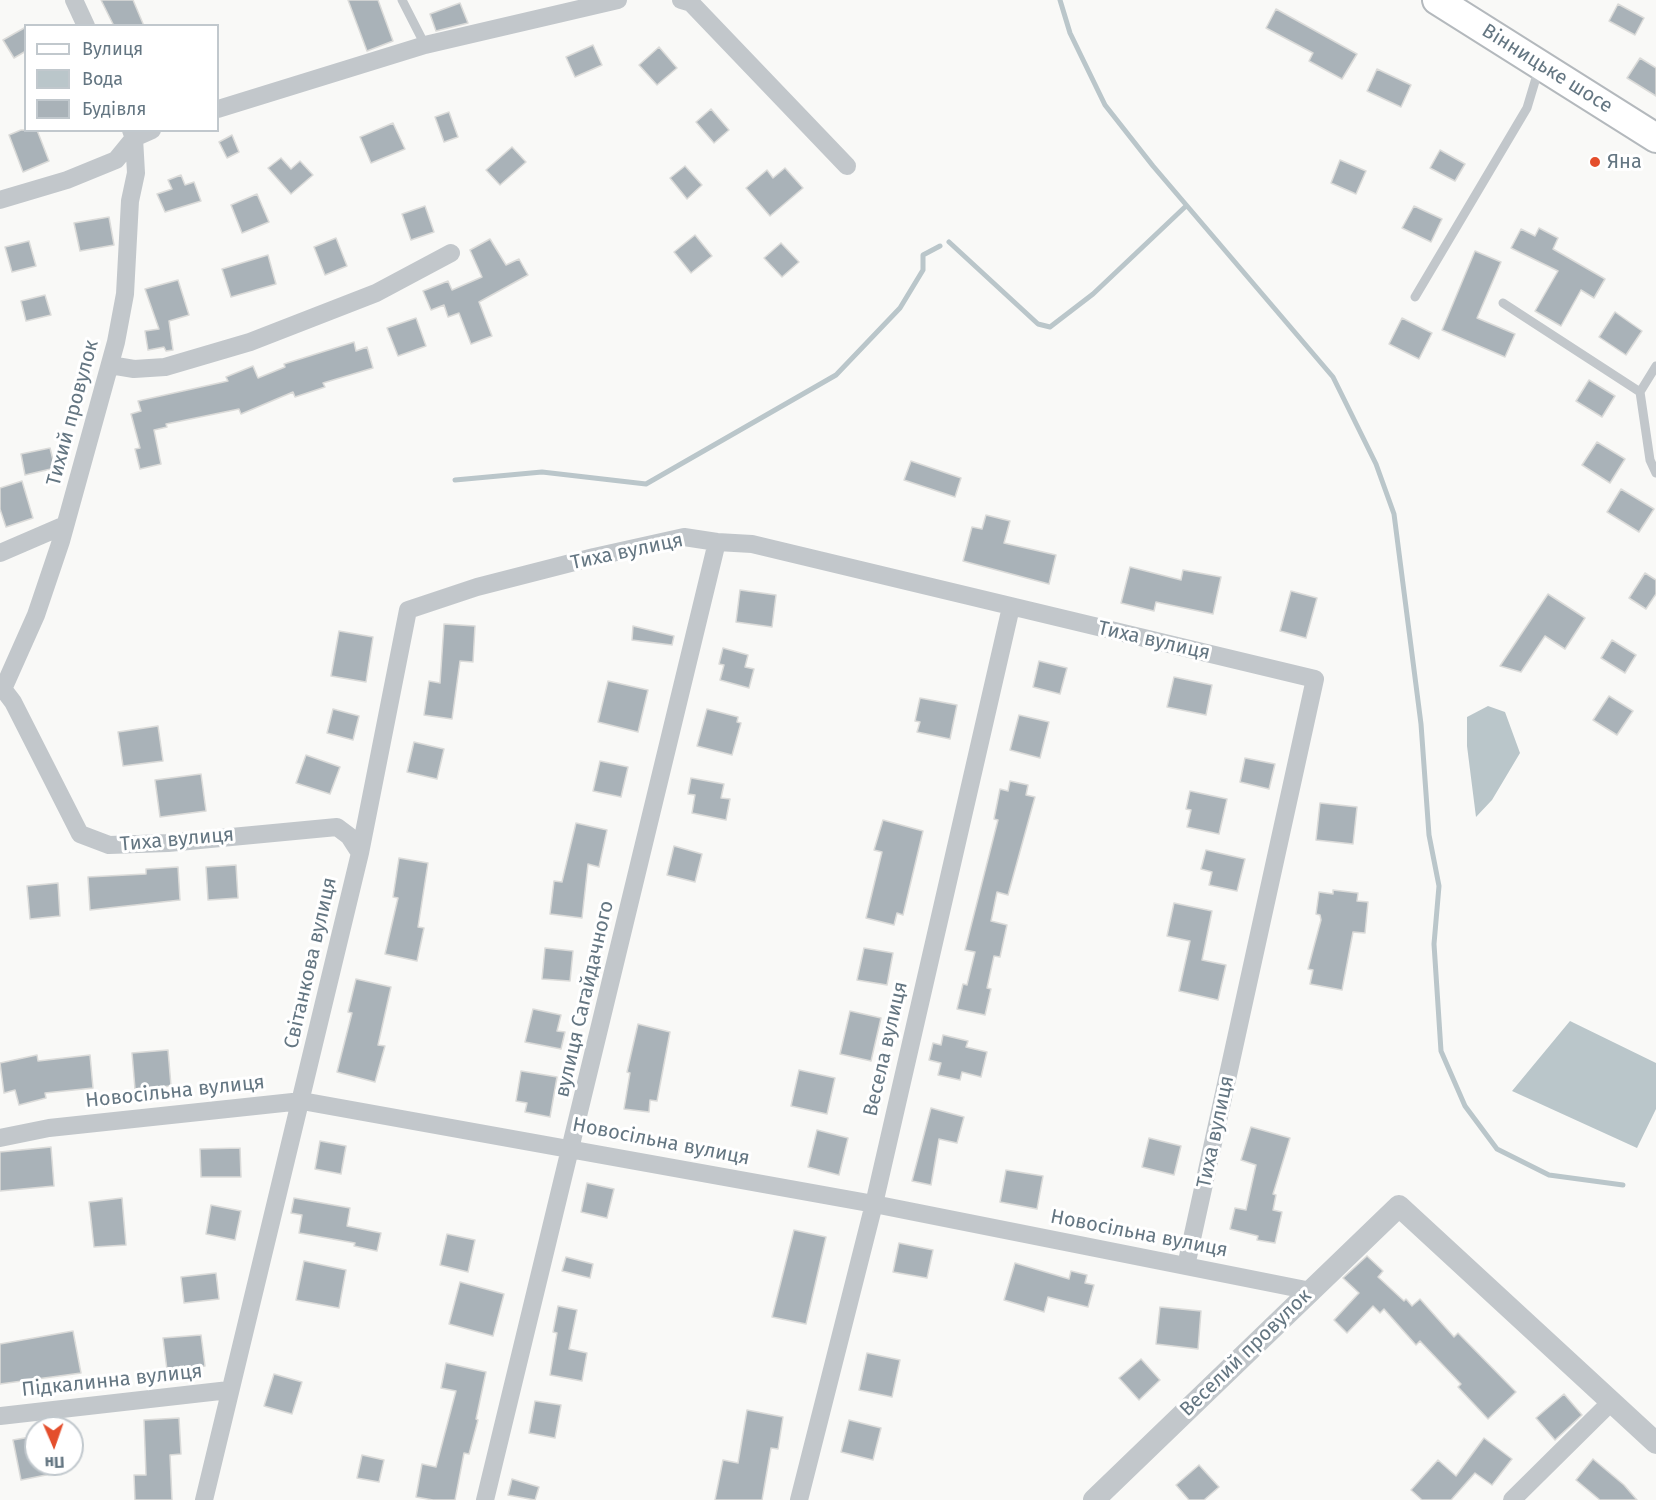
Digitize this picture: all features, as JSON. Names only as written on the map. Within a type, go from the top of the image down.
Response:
[{"type":"main road","name":"Вінницьке шосе","points":[[1437,0],[1656,138]]},
{"type":"street","points":[[75,0],[85,24]]},
{"type":"street","points":[[219,109],[425,45],[618,0]]},
{"type":"street","points":[[681,0],[691,3],[847,166]]},
{"type":"street","points":[[0,200],[67,180],[116,160],[133,134]]},
{"type":"street","name":"Тихий провулок","points":[[2,690],[36,615],[65,525],[110,365],[125,294],[130,201],[136,173],[133,134]]},
{"type":"street","points":[[110,365],[134,369],[165,367],[250,342],[376,293],[451,253]]},
{"type":"street","points":[[0,553],[65,525]]},
{"type":"street","name":"Тиха вулиця","points":[[408,610],[488,584],[684,537],[752,544],[1315,679],[1186,1266]]},
{"type":"street","name":"вулиця Сагайдачного","points":[[485,1500],[717,542]]},
{"type":"street","name":"Весела вулиця","points":[[799,1500],[874,1204],[1011,607]]},
{"type":"street","name":"Світанкова вулиця","points":[[204,1500],[360,853],[408,610]]},
{"type":"street","name":"Тиха вулиця","points":[[2,690],[13,702],[80,834],[109,845],[168,843],[337,827],[349,836],[360,853]]},
{"type":"street","name":"Новосільна вулиця","points":[[0,1138],[49,1128],[302,1101],[874,1204],[1311,1291]]},
{"type":"street","name":"Веселий провулок","points":[[1094,1500],[1399,1206],[1611,1402]]},
{"type":"street","name":"Підкалинна вулиця","points":[[0,1416],[229,1390]]},
{"type":"street","points":[[1512,1500],[1611,1402],[1656,1443]]},
{"type":"lane","points":[[402,0],[425,45]]},
{"type":"lane","points":[[1415,297],[1527,108],[1540,66]]},
{"type":"lane","points":[[1503,303],[1640,392]]},
{"type":"lane","points":[[1656,366],[1640,392],[1650,460],[1656,473]]},
{"type":"water","points":[[1488,706],[1505,712],[1520,753],[1492,800],[1476,817],[1467,746],[1467,717]]},
{"type":"water","points":[[1570,1021],[1656,1063],[1656,1109],[1637,1148],[1512,1091]]},
{"type":"building","points":[[101,0],[133,0],[143,24],[113,24]]},
{"type":"building","points":[[348,0],[378,0],[393,41],[367,51]]},
{"type":"building","points":[[460,3],[468,23],[436,31],[430,14]]},
{"type":"building","points":[[1618,4],[1644,18],[1635,35],[1609,21]]},
{"type":"building","points":[[1276,9],[1357,54],[1342,79],[1309,61],[1313,53],[1266,28]]},
{"type":"building","points":[[24,28],[24,52],[14,58],[3,40]]},
{"type":"building","points":[[593,45],[602,65],[575,77],[566,57]]},
{"type":"building","points":[[659,47],[677,68],[657,85],[639,65]]},
{"type":"building","points":[[1640,58],[1656,68],[1656,96],[1627,78]]},
{"type":"building","points":[[1377,69],[1411,85],[1401,107],[1367,91]]},
{"type":"building","points":[[711,109],[729,130],[714,143],[696,122]]},
{"type":"building","points":[[449,112],[458,137],[444,142],[435,117]]},
{"type":"building","points":[[393,123],[405,149],[371,163],[360,137]]},
{"type":"building","points":[[21,130],[38,132],[49,161],[23,172],[9,135]]},
{"type":"building","points":[[232,135],[239,152],[227,158],[219,142]]},
{"type":"building","points":[[512,147],[526,162],[500,185],[486,170]]},
{"type":"building","points":[[1440,150],[1465,164],[1455,181],[1430,168]]},
{"type":"building","points":[[281,158],[291,169],[300,161],[313,175],[291,194],[268,168]]},
{"type":"building","points":[[1340,160],[1366,171],[1356,194],[1331,183]]},
{"type":"building","points":[[685,166],[702,185],[687,199],[670,178]]},
{"type":"building","points":[[785,168],[803,188],[770,216],[746,188],[767,170],[773,178]]},
{"type":"building","points":[[181,175],[185,185],[194,182],[201,201],[165,212],[157,194],[172,189],[168,180]]},
{"type":"building","points":[[257,194],[269,222],[242,233],[231,205]]},
{"type":"building","points":[[425,206],[434,232],[411,240],[402,214]]},
{"type":"building","points":[[1414,206],[1442,219],[1431,242],[1402,228]]},
{"type":"building","points":[[109,217],[114,245],[80,251],[74,223]]},
{"type":"building","points":[[1539,228],[1558,238],[1553,249],[1605,279],[1594,298],[1581,290],[1561,326],[1535,311],[1558,271],[1511,248],[1521,229],[1535,236]]},
{"type":"building","points":[[695,235],[712,256],[691,273],[674,252]]},
{"type":"building","points":[[336,238],[347,266],[325,275],[314,247]]},
{"type":"building","points":[[490,239],[506,265],[519,259],[528,275],[479,302],[492,336],[471,344],[459,313],[448,317],[444,305],[431,310],[423,291],[448,281],[452,290],[482,277],[470,250]]},
{"type":"building","points":[[29,241],[36,266],[12,272],[5,247]]},
{"type":"building","points":[[781,243],[799,262],[782,277],[764,258]]},
{"type":"building","points":[[1475,251],[1501,262],[1477,318],[1515,334],[1505,357],[1442,330]]},
{"type":"building","points":[[268,255],[276,284],[231,297],[222,269]]},
{"type":"building","points":[[178,280],[189,315],[169,321],[173,350],[166,351],[164,347],[148,350],[145,331],[159,329],[145,289]]},
{"type":"building","points":[[45,295],[51,315],[26,321],[21,301]]},
{"type":"building","points":[[1615,312],[1642,331],[1626,355],[1599,337]]},
{"type":"building","points":[[416,318],[426,346],[398,356],[387,328]]},
{"type":"building","points":[[1402,318],[1432,333],[1419,359],[1389,344]]},
{"type":"building","points":[[354,342],[356,351],[367,347],[373,368],[323,383],[325,387],[295,397],[293,392],[241,414],[239,409],[166,424],[167,427],[154,430],[161,464],[140,469],[135,449],[140,448],[131,414],[141,411],[138,401],[228,381],[226,377],[253,366],[258,378],[285,367],[284,364]]},
{"type":"building","points":[[1589,380],[1615,396],[1602,417],[1576,401]]},
{"type":"building","points":[[1597,442],[1625,459],[1610,483],[1582,465]]},
{"type":"building","points":[[50,448],[55,468],[25,475],[21,454]]},
{"type":"building","points":[[911,461],[961,478],[955,497],[904,480]]},
{"type":"building","points":[[22,481],[33,518],[6,527],[0,509],[0,488]]},
{"type":"building","points":[[1621,489],[1654,509],[1639,532],[1607,512]]},
{"type":"building","points":[[986,515],[1010,521],[1004,543],[1056,555],[1049,584],[963,561],[972,527],[982,529]]},
{"type":"building","points":[[1130,567],[1181,580],[1183,570],[1221,577],[1213,614],[1156,602],[1154,611],[1121,603]]},
{"type":"building","points":[[1645,573],[1656,580],[1656,594],[1646,609],[1629,598]]},
{"type":"building","points":[[740,590],[776,595],[772,627],[736,622]]},
{"type":"building","points":[[1291,591],[1317,598],[1306,638],[1280,631]]},
{"type":"building","points":[[1548,594],[1585,618],[1565,649],[1545,636],[1521,672],[1500,666]]},
{"type":"building","points":[[444,624],[475,626],[473,662],[460,661],[452,719],[424,715],[429,681],[440,683]]},
{"type":"building","points":[[633,626],[674,636],[672,645],[632,640]]},
{"type":"building","points":[[339,631],[373,637],[366,682],[331,676]]},
{"type":"building","points":[[1612,640],[1636,655],[1625,673],[1601,658]]},
{"type":"building","points":[[723,648],[748,655],[745,667],[754,669],[749,688],[720,680],[724,665],[719,664]]},
{"type":"building","points":[[1039,661],[1067,668],[1060,694],[1033,687]]},
{"type":"building","points":[[1174,677],[1212,685],[1206,715],[1167,707]]},
{"type":"building","points":[[608,681],[648,690],[638,732],[598,722]]},
{"type":"building","points":[[1609,696],[1633,711],[1617,735],[1593,720]]},
{"type":"building","points":[[920,698],[957,705],[950,739],[917,732],[920,722],[915,721]]},
{"type":"building","points":[[333,709],[359,716],[353,740],[327,733]]},
{"type":"building","points":[[707,709],[738,717],[737,722],[741,723],[732,755],[697,746]]},
{"type":"building","points":[[1019,715],[1049,722],[1040,758],[1010,750]]},
{"type":"building","points":[[158,726],[163,761],[123,766],[118,732]]},
{"type":"building","points":[[414,742],[444,749],[437,779],[407,772]]},
{"type":"building","points":[[306,755],[340,767],[330,794],[296,783]]},
{"type":"building","points":[[1245,758],[1275,764],[1269,789],[1240,782]]},
{"type":"building","points":[[600,761],[628,767],[621,797],[593,791]]},
{"type":"building","points":[[201,774],[206,811],[160,817],[155,780]]},
{"type":"building","points":[[691,778],[724,784],[721,798],[730,799],[726,820],[692,813],[695,795],[688,794]]},
{"type":"building","points":[[1010,781],[1028,785],[1026,795],[1035,797],[1008,895],[997,892],[991,921],[1007,925],[1000,957],[994,956],[987,988],[991,989],[985,1015],[957,1009],[963,984],[967,985],[975,952],[965,950],[998,820],[994,819],[1000,789],[1008,791]]},
{"type":"building","points":[[1190,791],[1227,799],[1219,834],[1187,827],[1191,810],[1186,809]]},
{"type":"building","points":[[1320,803],[1357,807],[1353,844],[1316,840]]},
{"type":"building","points":[[883,820],[923,831],[903,915],[897,913],[894,925],[866,918],[882,852],[874,850]]},
{"type":"building","points":[[576,823],[607,830],[599,867],[588,864],[582,918],[550,914],[554,881],[562,882]]},
{"type":"building","points":[[674,846],[702,854],[695,882],[667,875]]},
{"type":"building","points":[[1206,850],[1245,859],[1237,891],[1209,885],[1212,872],[1201,869]]},
{"type":"building","points":[[399,858],[428,863],[418,927],[424,928],[417,961],[385,954],[398,898],[393,897]]},
{"type":"building","points":[[236,865],[238,898],[208,900],[206,867]]},
{"type":"building","points":[[178,867],[180,900],[90,910],[88,877],[146,874],[146,869]]},
{"type":"building","points":[[58,883],[60,916],[30,919],[27,886]]},
{"type":"building","points":[[1333,890],[1358,893],[1357,901],[1368,902],[1365,933],[1353,932],[1342,990],[1310,984],[1313,970],[1308,969],[1321,920],[1320,915],[1316,914],[1319,892],[1333,894]]},
{"type":"building","points":[[1174,903],[1212,911],[1202,960],[1226,965],[1218,1000],[1179,991],[1190,941],[1167,936]]},
{"type":"building","points":[[545,948],[573,951],[570,981],[542,979]]},
{"type":"building","points":[[864,948],[893,953],[887,985],[857,980]]},
{"type":"building","points":[[356,979],[391,987],[378,1045],[385,1046],[375,1082],[337,1072],[352,1013],[348,1012]]},
{"type":"building","points":[[533,1009],[561,1015],[557,1031],[565,1032],[561,1049],[525,1042]]},
{"type":"building","points":[[850,1011],[881,1018],[871,1061],[840,1054]]},
{"type":"building","points":[[638,1024],[670,1032],[657,1101],[650,1100],[649,1112],[624,1109],[630,1073],[627,1072]]},
{"type":"building","points":[[943,1035],[968,1041],[966,1047],[987,1052],[981,1077],[962,1072],[960,1080],[938,1075],[941,1063],[929,1060],[933,1043],[941,1045]]},
{"type":"building","points":[[168,1050],[171,1086],[135,1089],[132,1053]]},
{"type":"building","points":[[37,1055],[38,1061],[90,1055],[93,1088],[45,1093],[46,1098],[19,1105],[15,1090],[4,1093],[0,1063]]},
{"type":"building","points":[[799,1070],[835,1078],[827,1114],[791,1106]]},
{"type":"building","points":[[521,1071],[557,1077],[550,1117],[525,1112],[527,1103],[516,1101]]},
{"type":"building","points":[[931,1108],[964,1117],[957,1143],[939,1139],[931,1185],[912,1181]]},
{"type":"building","points":[[1251,1127],[1290,1138],[1273,1194],[1276,1195],[1273,1210],[1282,1212],[1275,1243],[1257,1240],[1258,1236],[1230,1229],[1235,1208],[1246,1210],[1256,1165],[1241,1160]]},
{"type":"building","points":[[817,1130],[848,1138],[839,1175],[808,1167]]},
{"type":"building","points":[[1149,1138],[1181,1146],[1174,1175],[1142,1167]]},
{"type":"building","points":[[320,1141],[346,1146],[341,1174],[315,1169]]},
{"type":"building","points":[[51,1147],[54,1186],[0,1191],[0,1152]]},
{"type":"building","points":[[240,1148],[241,1177],[201,1177],[200,1149]]},
{"type":"building","points":[[1006,1170],[1043,1176],[1037,1209],[1000,1202]]},
{"type":"building","points":[[587,1183],[614,1189],[607,1218],[581,1212]]},
{"type":"building","points":[[122,1198],[126,1245],[94,1247],[89,1202]]},
{"type":"building","points":[[294,1198],[350,1208],[347,1226],[381,1233],[377,1251],[354,1246],[355,1243],[299,1233],[302,1215],[291,1213]]},
{"type":"building","points":[[211,1205],[241,1211],[235,1240],[206,1234]]},
{"type":"building","points":[[794,1230],[826,1237],[806,1324],[772,1317]]},
{"type":"building","points":[[447,1234],[475,1240],[468,1272],[440,1265]]},
{"type":"building","points":[[899,1243],[933,1250],[927,1278],[893,1272]]},
{"type":"building","points":[[1367,1256],[1383,1271],[1378,1277],[1404,1301],[1406,1299],[1412,1306],[1420,1299],[1454,1337],[1458,1333],[1516,1392],[1488,1419],[1458,1387],[1461,1384],[1420,1341],[1416,1345],[1384,1309],[1380,1313],[1373,1306],[1347,1333],[1334,1320],[1359,1293],[1343,1278]]},
{"type":"building","points":[[566,1257],[593,1264],[590,1278],[562,1271]]},
{"type":"building","points":[[304,1261],[346,1270],[339,1308],[296,1300]]},
{"type":"building","points":[[1015,1263],[1069,1279],[1071,1271],[1087,1275],[1085,1283],[1094,1285],[1088,1307],[1048,1297],[1044,1312],[1004,1300]]},
{"type":"building","points":[[216,1273],[219,1299],[184,1303],[181,1277]]},
{"type":"building","points":[[460,1282],[504,1294],[493,1336],[449,1324]]},
{"type":"building","points":[[558,1306],[577,1310],[569,1349],[587,1353],[582,1381],[550,1375],[557,1333],[553,1332]]},
{"type":"building","points":[[1160,1307],[1201,1311],[1198,1349],[1156,1344]]},
{"type":"building","points":[[73,1331],[81,1373],[0,1384],[0,1344]]},
{"type":"building","points":[[201,1335],[205,1366],[167,1370],[163,1338]]},
{"type":"building","points":[[867,1353],[900,1360],[892,1397],[859,1390]]},
{"type":"building","points":[[1141,1359],[1160,1380],[1139,1400],[1119,1378]]},
{"type":"building","points":[[446,1363],[486,1372],[476,1419],[478,1420],[469,1454],[464,1453],[455,1500],[433,1500],[416,1497],[422,1464],[436,1467],[456,1391],[441,1388]]},
{"type":"building","points":[[274,1374],[302,1382],[292,1414],[264,1406]]},
{"type":"building","points":[[1564,1394],[1582,1415],[1555,1440],[1536,1418]]},
{"type":"building","points":[[535,1401],[561,1405],[555,1438],[529,1433]]},
{"type":"building","points":[[747,1410],[783,1417],[778,1449],[771,1448],[762,1500],[715,1500],[723,1460],[738,1463]]},
{"type":"building","points":[[179,1418],[181,1454],[170,1455],[172,1500],[135,1500],[134,1475],[146,1475],[144,1420]]},
{"type":"building","points":[[849,1420],[881,1428],[873,1460],[841,1452]]},
{"type":"building","points":[[24,1438],[24,1476],[41,1476],[21,1480],[13,1440]]},
{"type":"building","points":[[1484,1438],[1512,1459],[1492,1485],[1475,1473],[1451,1500],[1422,1500],[1411,1490],[1438,1460],[1456,1476]]},
{"type":"building","points":[[362,1455],[384,1460],[379,1482],[357,1478]]},
{"type":"building","points":[[1593,1459],[1624,1485],[1637,1500],[1600,1500],[1576,1480]]},
{"type":"building","points":[[1199,1465],[1219,1487],[1204,1500],[1189,1500],[1176,1485]]},
{"type":"building","points":[[512,1479],[539,1487],[535,1500],[508,1495]]},
{"type":"waterway","points":[[1060,0],[1070,33],[1105,105],[1153,166],[1333,377],[1376,464],[1394,514],[1421,724],[1429,835],[1439,886],[1434,944],[1441,1051],[1465,1106],[1497,1149],[1549,1175],[1623,1185]]},
{"type":"waterway","points":[[949,242],[1038,324],[1050,327],[1093,294],[1186,206]]},
{"type":"waterway","points":[[455,480],[542,472],[646,484],[836,375],[900,308],[923,270],[923,255],[940,246]]},
{"type":"place","name":"Яна","points":[[1595,162]]}]
